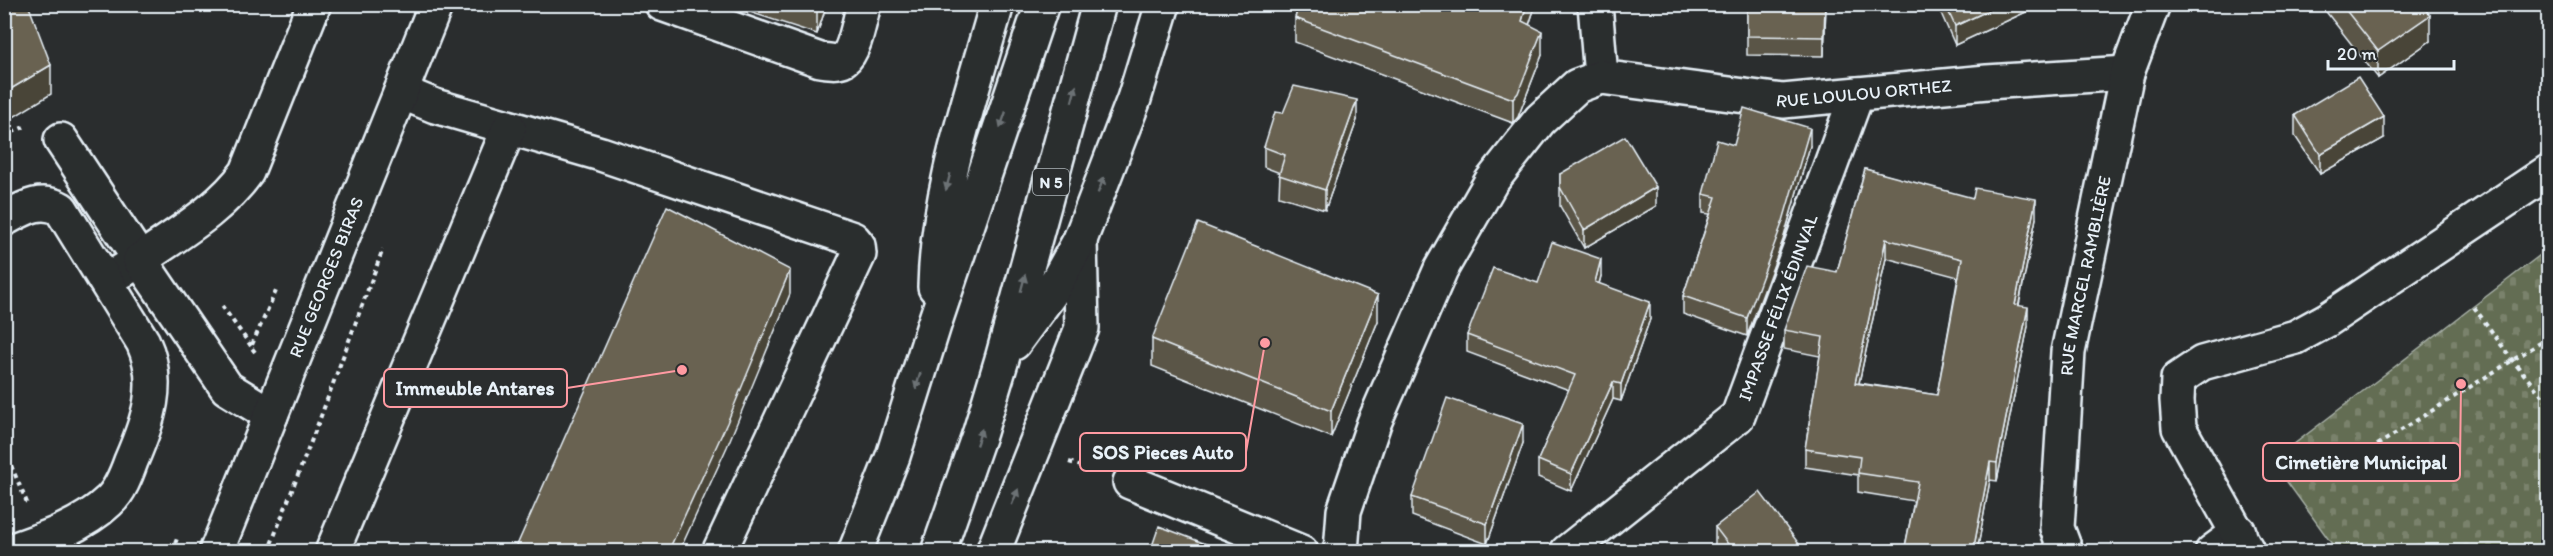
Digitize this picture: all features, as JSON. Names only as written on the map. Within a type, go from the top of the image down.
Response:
[{"type":"main road","points":[[105,281],[140,260],[219,203],[236,187],[247,172],[314,4]]},
{"type":"main road","name":"RUE GEORGES BIRAS","points":[[216,552],[436,4]]},
{"type":"main road","points":[[662,4],[820,60],[835,62],[843,59],[851,50],[864,4]]},
{"type":"main road","points":[[934,325],[935,256],[945,191],[997,4]]},
{"type":"main road","points":[[855,552],[893,456],[934,325],[1042,4]]},
{"type":"main road","name":"N 5","points":[[938,552],[980,432],[1002,359],[1099,4]]},
{"type":"main road","points":[[1002,359],[1050,294],[1080,240],[1134,99],[1164,4]]},
{"type":"main road","points":[[1341,552],[1344,511],[1374,423],[1441,269],[1491,183],[1540,120],[1577,86],[1601,77],[1595,4]]},
{"type":"main road","name":"RUE MARCEL RAMBLIÈRE","points":[[2056,544],[2068,352],[2127,73],[2153,4]]},
{"type":"main road","name":"RUE LOULOU ORTHEZ","points":[[1601,77],[1783,101],[2127,73]]},
{"type":"main road","points":[[401,92],[509,128],[612,158],[853,239],[858,245],[859,254],[719,552]]},
{"type":"main road","name":"IMPASSE FÉLIX ÉDINVAL","points":[[1567,552],[1738,416],[1857,94]]},
{"type":"main road","points":[[332,552],[509,128]]},
{"type":"main road","points":[[62,140],[227,388],[271,415]]},
{"type":"main road","points":[[2212,552],[2243,542],[2180,428],[2177,400],[2178,379],[2202,363],[2296,337],[2327,320],[2548,171]]},
{"type":"main road","points":[[4,219],[32,205],[44,203],[61,209],[149,356],[153,373],[152,398],[145,428],[126,474],[109,502],[78,523],[7,552]]},
{"type":"main road","points":[[993,552],[1082,328],[1080,240]]},
{"type":"main road","points":[[1130,482],[1301,552]]},
{"type":"path","points":[[268,552],[386,238]]},
{"type":"path","points":[[2474,307],[2513,361],[2548,403]]},
{"type":"path","points":[[2339,469],[2548,338]]},
{"type":"path","points":[[4,449],[43,539]]},
{"type":"green space","points":[[2548,249],[2548,551],[2337,551],[2272,461]]},
{"type":"building","points":[[4,4],[28,4],[51,65],[4,93]]},
{"type":"building","points":[[806,4],[818,4],[817,8]]},
{"type":"building","points":[[1299,4],[1527,4],[1522,21],[1542,31],[1518,93],[1513,99],[1295,18]]},
{"type":"building","points":[[1747,4],[1825,4],[1824,37],[1747,36]]},
{"type":"building","points":[[1945,4],[2002,4],[1955,26]]},
{"type":"building","points":[[2341,4],[2421,4],[2430,15],[2378,51]]},
{"type":"building","points":[[2358,77],[2384,117],[2320,154],[2295,115]]},
{"type":"building","points":[[1294,86],[1357,100],[1325,190],[1279,175],[1285,155],[1264,147],[1275,112],[1283,113]]},
{"type":"building","points":[[1744,108],[1810,128],[1783,221],[1747,318],[1683,296],[1716,197],[1703,194],[1717,140],[1734,145]]},
{"type":"building","points":[[1625,136],[1656,187],[1584,230],[1560,187],[1560,174]]},
{"type":"building","points":[[1865,169],[1973,198],[1975,188],[2036,199],[2015,305],[2028,307],[1997,463],[1990,462],[1973,552],[1904,552],[1918,482],[1858,473],[1860,457],[1805,449],[1823,337],[1784,330],[1807,266],[1837,272]],"holes":[[[1886,239],[1962,259],[1937,395],[1855,383]]]},
{"type":"building","points":[[667,206],[790,270],[727,423],[668,552],[514,552]]},
{"type":"building","points":[[1198,223],[1378,295],[1331,411],[1152,339]]},
{"type":"building","points":[[1552,242],[1601,259],[1595,282],[1650,302],[1621,384],[1613,382],[1571,474],[1538,460],[1575,375],[1467,335],[1493,268],[1538,283]]},
{"type":"building","points":[[1447,398],[1523,424],[1487,524],[1412,497]]},
{"type":"building","points":[[1760,492],[1805,552],[1734,552],[1715,527]]},
{"type":"building","points":[[1159,526],[1227,552],[1150,552]]},
{"type":"place","name":"SOS Pieces Auto","points":[[1265,343]]},
{"type":"place","name":"Immeuble Antares","points":[[682,370]]},
{"type":"place","name":"Cimetière Municipal","points":[[2461,384]]}]
